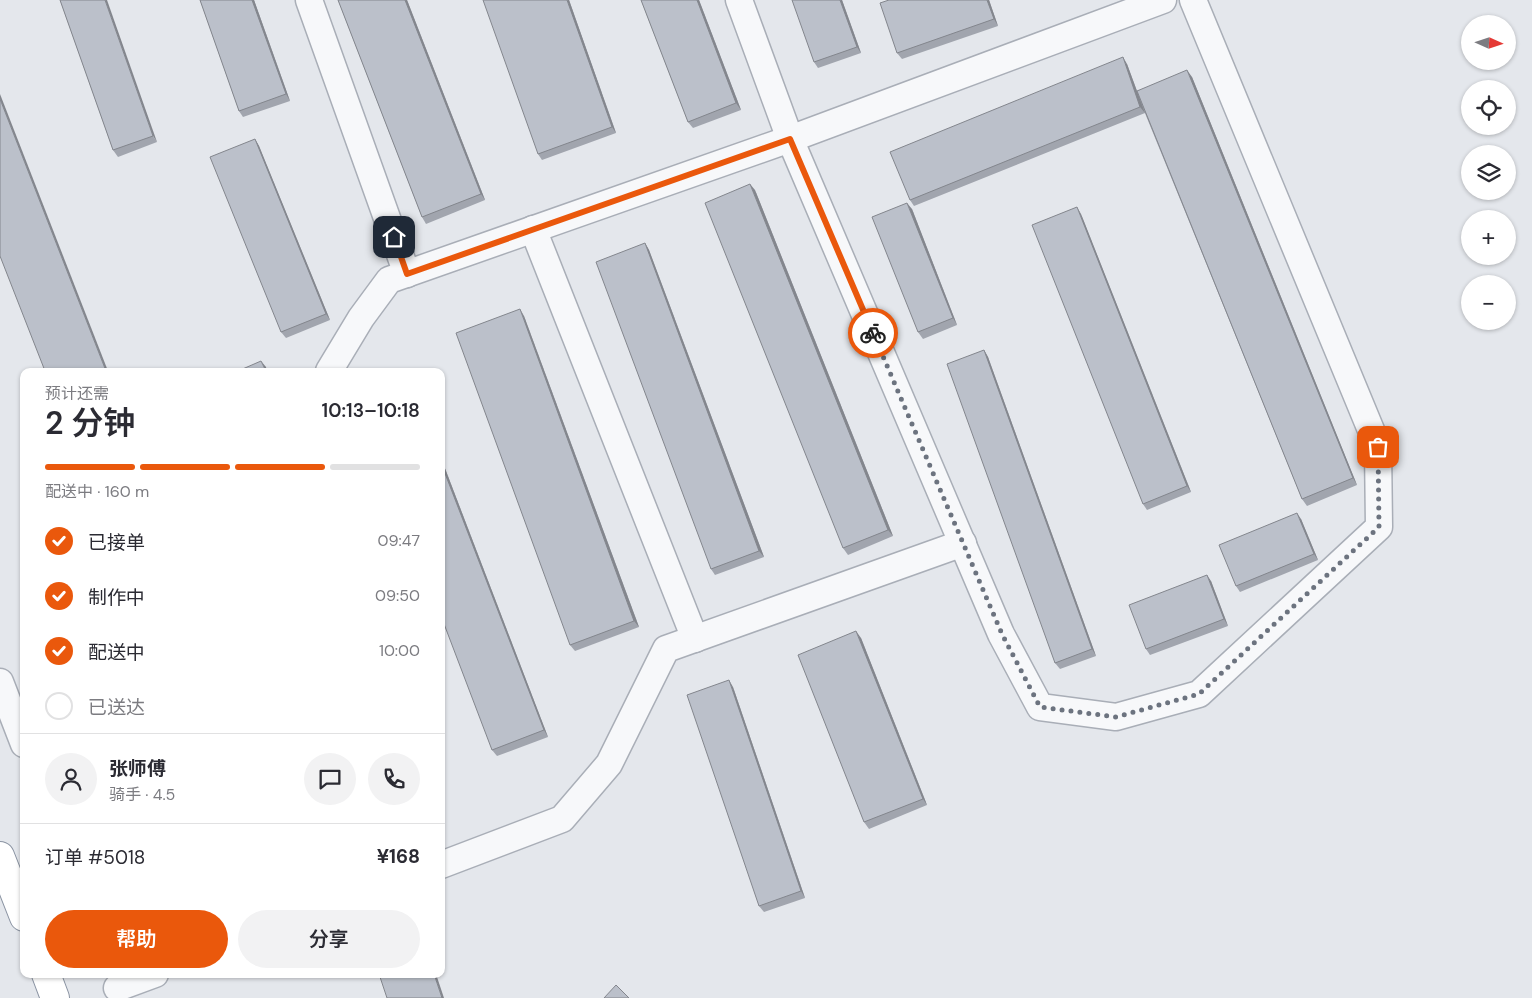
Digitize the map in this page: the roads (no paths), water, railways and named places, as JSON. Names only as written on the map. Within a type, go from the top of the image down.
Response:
[{"type":"highway","points":[[0,856],[20,907]]},
{"type":"highway","points":[[48,978],[55,998]]},
{"type":"street","points":[[310,0],[407,274]]},
{"type":"street","points":[[739,0],[790,139],[1002,634],[1040,707],[1116,717],[1199,694],[1379,527],[1378,447],[1192,0]]},
{"type":"street","points":[[331,368],[361,318],[389,280],[790,139],[1163,0]]},
{"type":"street","points":[[533,229],[695,639]]},
{"type":"street","points":[[445,863],[562,819],[609,764],[666,649],[962,543]]},
{"type":"street","points":[[9,684],[20,728]]},
{"type":"street","points":[[117,987],[143,978]]}]
